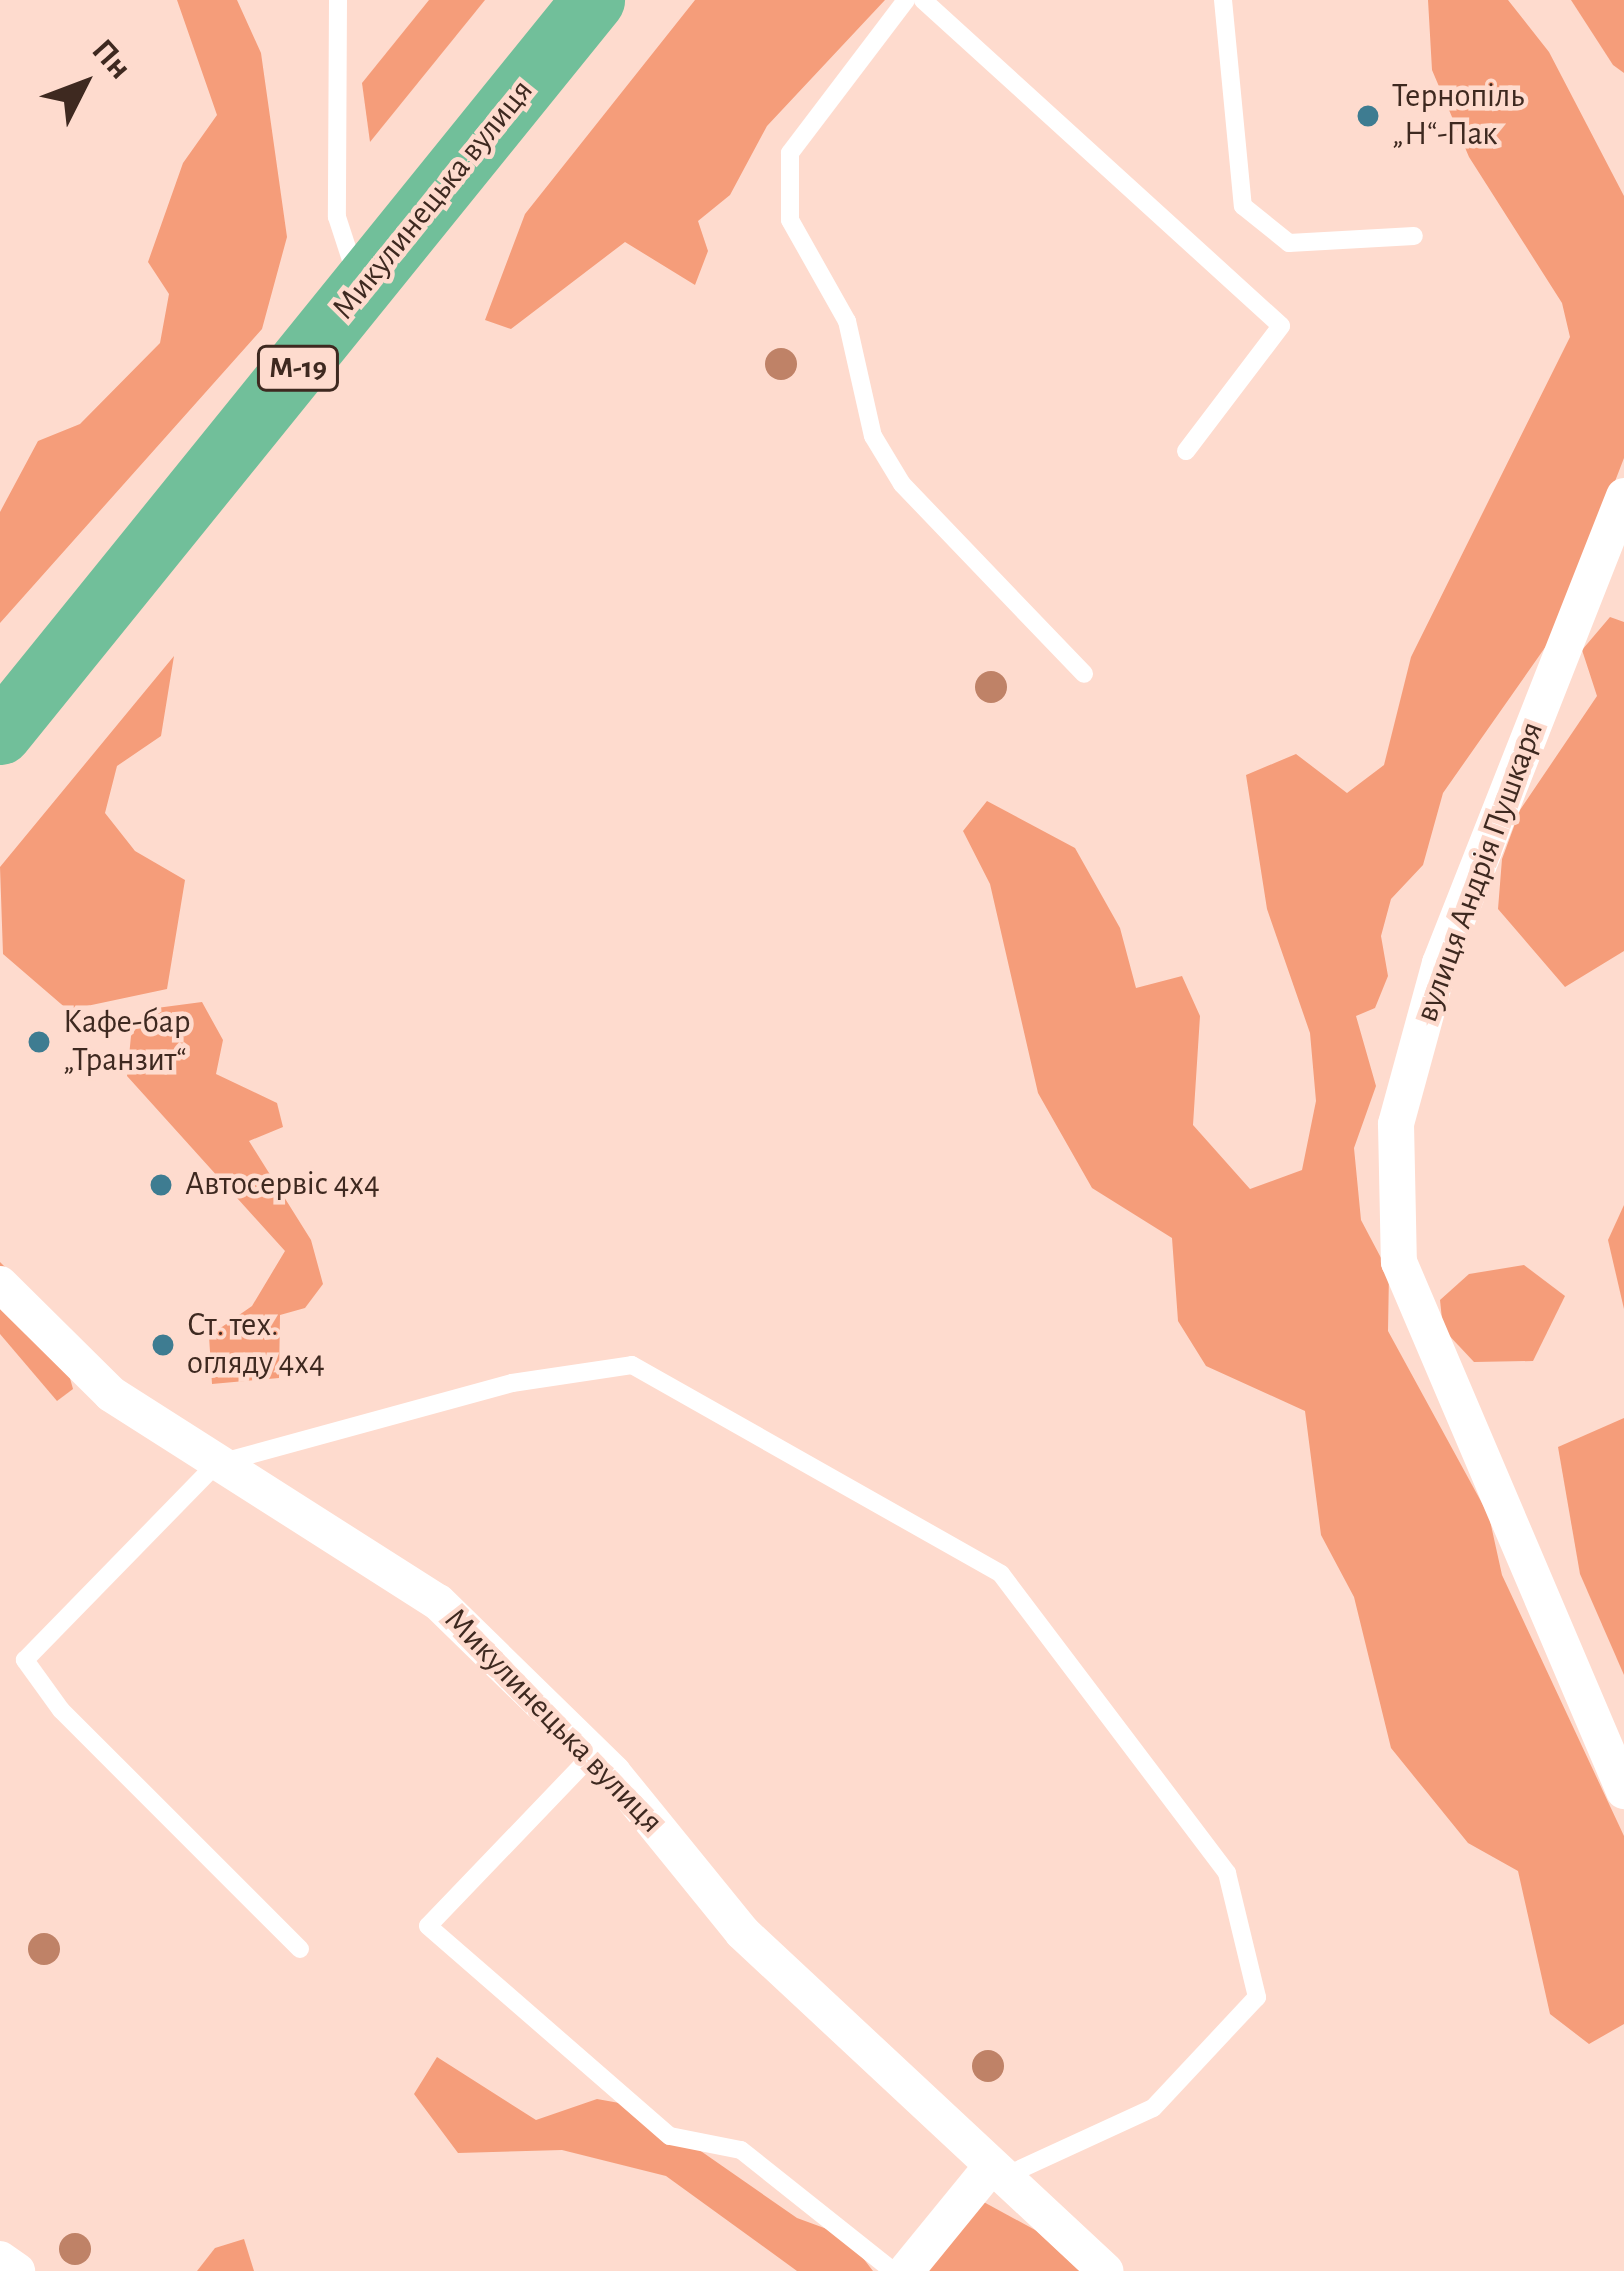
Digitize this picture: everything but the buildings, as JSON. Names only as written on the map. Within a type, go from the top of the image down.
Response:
[{"type":"highway","name":"Микулинецька вулиця","points":[[0,734],[593,0]]},
{"type":"street","name":"вулиця Андрія Пушкаря","points":[[1624,496],[1440,963],[1396,1124],[1399,1262],[1624,1791]]},
{"type":"street","name":"Микулинецька вулиця","points":[[0,1284],[111,1394],[438,1602],[593,1754],[742,1932],[995,2173],[1106,2271]]},
{"type":"street","points":[[906,2271],[995,2173]]},
{"type":"street","points":[[0,2259],[17,2271]]},
{"type":"lane","points":[[338,0],[337,217],[361,290]]},
{"type":"lane","points":[[906,0],[790,153],[790,220],[847,321],[873,436],[902,484],[1084,674]]},
{"type":"lane","points":[[923,0],[1281,326],[1186,451]]},
{"type":"lane","points":[[1223,0],[1243,206],[1289,243],[1414,236]]},
{"type":"lane","points":[[300,1949],[61,1710],[25,1660],[216,1464],[512,1383],[632,1365],[1001,1574],[1227,1873],[1257,1997],[1153,2108],[995,2173]]},
{"type":"lane","points":[[593,1754],[428,1926],[670,2136],[742,2150],[893,2271]]},
{"type":"shaded area","points":[[177,0],[237,0],[261,53],[287,237],[262,329],[0,623],[0,512],[38,441],[80,424],[160,343],[169,294],[148,262],[183,163],[217,115]]},
{"type":"shaded area","points":[[429,0],[485,0],[370,142],[362,83]]},
{"type":"shaded area","points":[[695,0],[885,0],[767,126],[730,195],[698,221],[708,251],[695,285],[625,242],[511,329],[485,320],[525,214]]},
{"type":"shaded area","points":[[1428,0],[1508,0],[1549,52],[1624,196],[1624,458],[1558,629],[1443,793],[1423,865],[1391,899],[1381,936],[1388,976],[1375,1008],[1356,1016],[1376,1086],[1354,1148],[1361,1220],[1389,1273],[1388,1331],[1489,1516],[1502,1575],[1624,1836],[1624,2024],[1589,2044],[1550,2014],[1518,1871],[1468,1843],[1391,1748],[1354,1597],[1321,1535],[1305,1411],[1206,1366],[1178,1321],[1172,1238],[1092,1188],[1038,1093],[990,884],[963,831],[987,801],[1075,848],[1120,928],[1136,988],[1182,976],[1200,1016],[1193,1125],[1250,1189],[1302,1170],[1316,1101],[1310,1033],[1267,909],[1246,775],[1296,754],[1347,793],[1384,765],[1411,657],[1570,337],[1562,303],[1469,157],[1432,70]]},
{"type":"shaded area","points":[[1571,0],[1624,0],[1624,73],[1613,65]]},
{"type":"shaded area","points":[[1610,617],[1624,622],[1624,951],[1565,987],[1498,909],[1502,859],[1520,810],[1597,696],[1582,650]]},
{"type":"shaded area","points":[[174,656],[161,736],[117,766],[105,813],[135,851],[185,880],[167,989],[68,1010],[3,954],[0,867]]},
{"type":"shaded area","points":[[202,1002],[223,1040],[216,1074],[277,1103],[283,1127],[249,1141],[311,1240],[323,1284],[305,1308],[280,1315],[279,1378],[212,1384],[209,1336],[252,1306],[285,1251],[127,1076],[131,1036],[149,1009]]},
{"type":"shaded area","points":[[1624,1205],[1624,1309],[1608,1240]]},
{"type":"shaded area","points":[[0,1262],[52,1314],[73,1389],[57,1401],[0,1334]]},
{"type":"shaded area","points":[[1524,1265],[1565,1296],[1533,1361],[1474,1362],[1443,1329],[1440,1300],[1469,1274]]},
{"type":"shaded area","points":[[1624,1418],[1624,1675],[1580,1574],[1558,1447]]},
{"type":"shaded area","points":[[437,2057],[536,2120],[597,2099],[636,2106],[797,2218],[846,2236],[873,2271],[797,2271],[666,2176],[562,2150],[458,2153],[414,2094]]},
{"type":"shaded area","points":[[980,2200],[1037,2231],[1080,2271],[922,2271]]},
{"type":"shaded area","points":[[244,2239],[254,2271],[197,2271],[215,2248]]},
{"type":"place","name":"Тернопіль „Н“-Пак","points":[[1368,116]]},
{"type":"place","name":"Кафе-бар „Транзит“","points":[[39,1042]]},
{"type":"place","name":"Автосервіс 4х4","points":[[161,1185]]},
{"type":"place","name":"Ст. тех. огляду 4х4","points":[[163,1345]]}]
